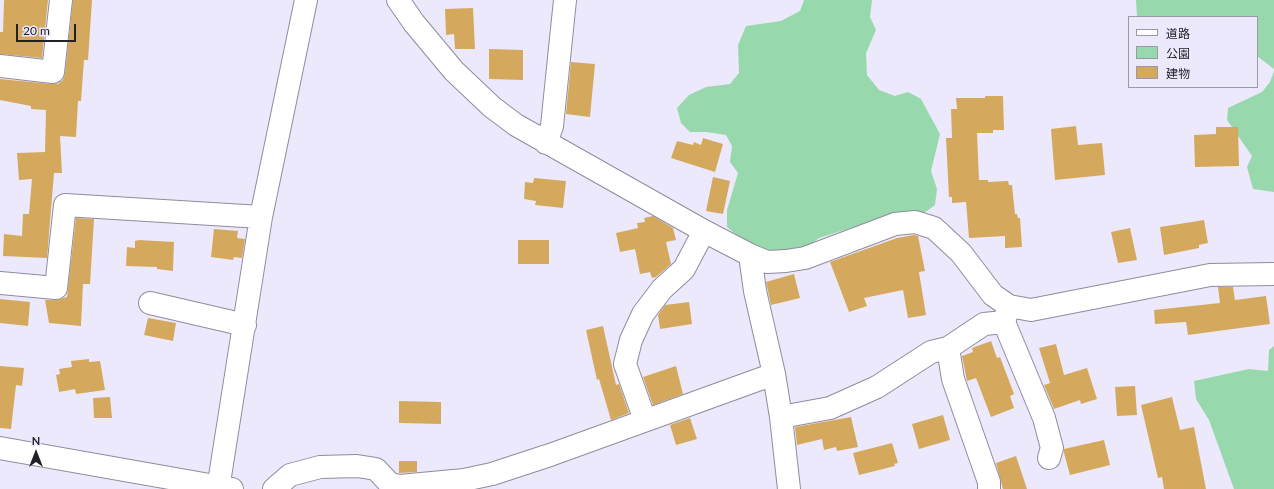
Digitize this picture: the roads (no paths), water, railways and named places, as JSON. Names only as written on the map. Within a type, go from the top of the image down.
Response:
[{"type":"street","points":[[0,66],[53,72],[61,0]]},
{"type":"street","points":[[0,448],[223,488],[261,217],[306,0]]},
{"type":"street","points":[[398,0],[414,23],[454,71],[492,107],[546,143],[750,255],[767,262],[786,261],[805,258],[895,224],[915,222],[934,228],[961,253],[1006,314],[1044,418],[1052,448],[1049,458]]},
{"type":"street","points":[[546,143],[552,126],[565,0]]},
{"type":"street","points":[[0,283],[56,288],[65,204],[261,217]]},
{"type":"street","points":[[645,420],[625,364],[631,340],[644,314],[662,289],[684,269],[704,231]]},
{"type":"street","points":[[750,255],[755,292],[774,374],[781,417],[789,489]]},
{"type":"street","points":[[781,417],[830,408],[877,387],[931,352],[948,348],[984,324],[1006,314],[1210,275],[1274,274]]},
{"type":"street","points":[[150,303],[245,325]]},
{"type":"street","points":[[948,348],[953,380],[989,482],[989,489]]},
{"type":"street","points":[[274,489],[290,475],[320,467],[357,466],[376,469],[390,484],[400,486],[464,480],[492,474],[550,455],[774,374]]}]
